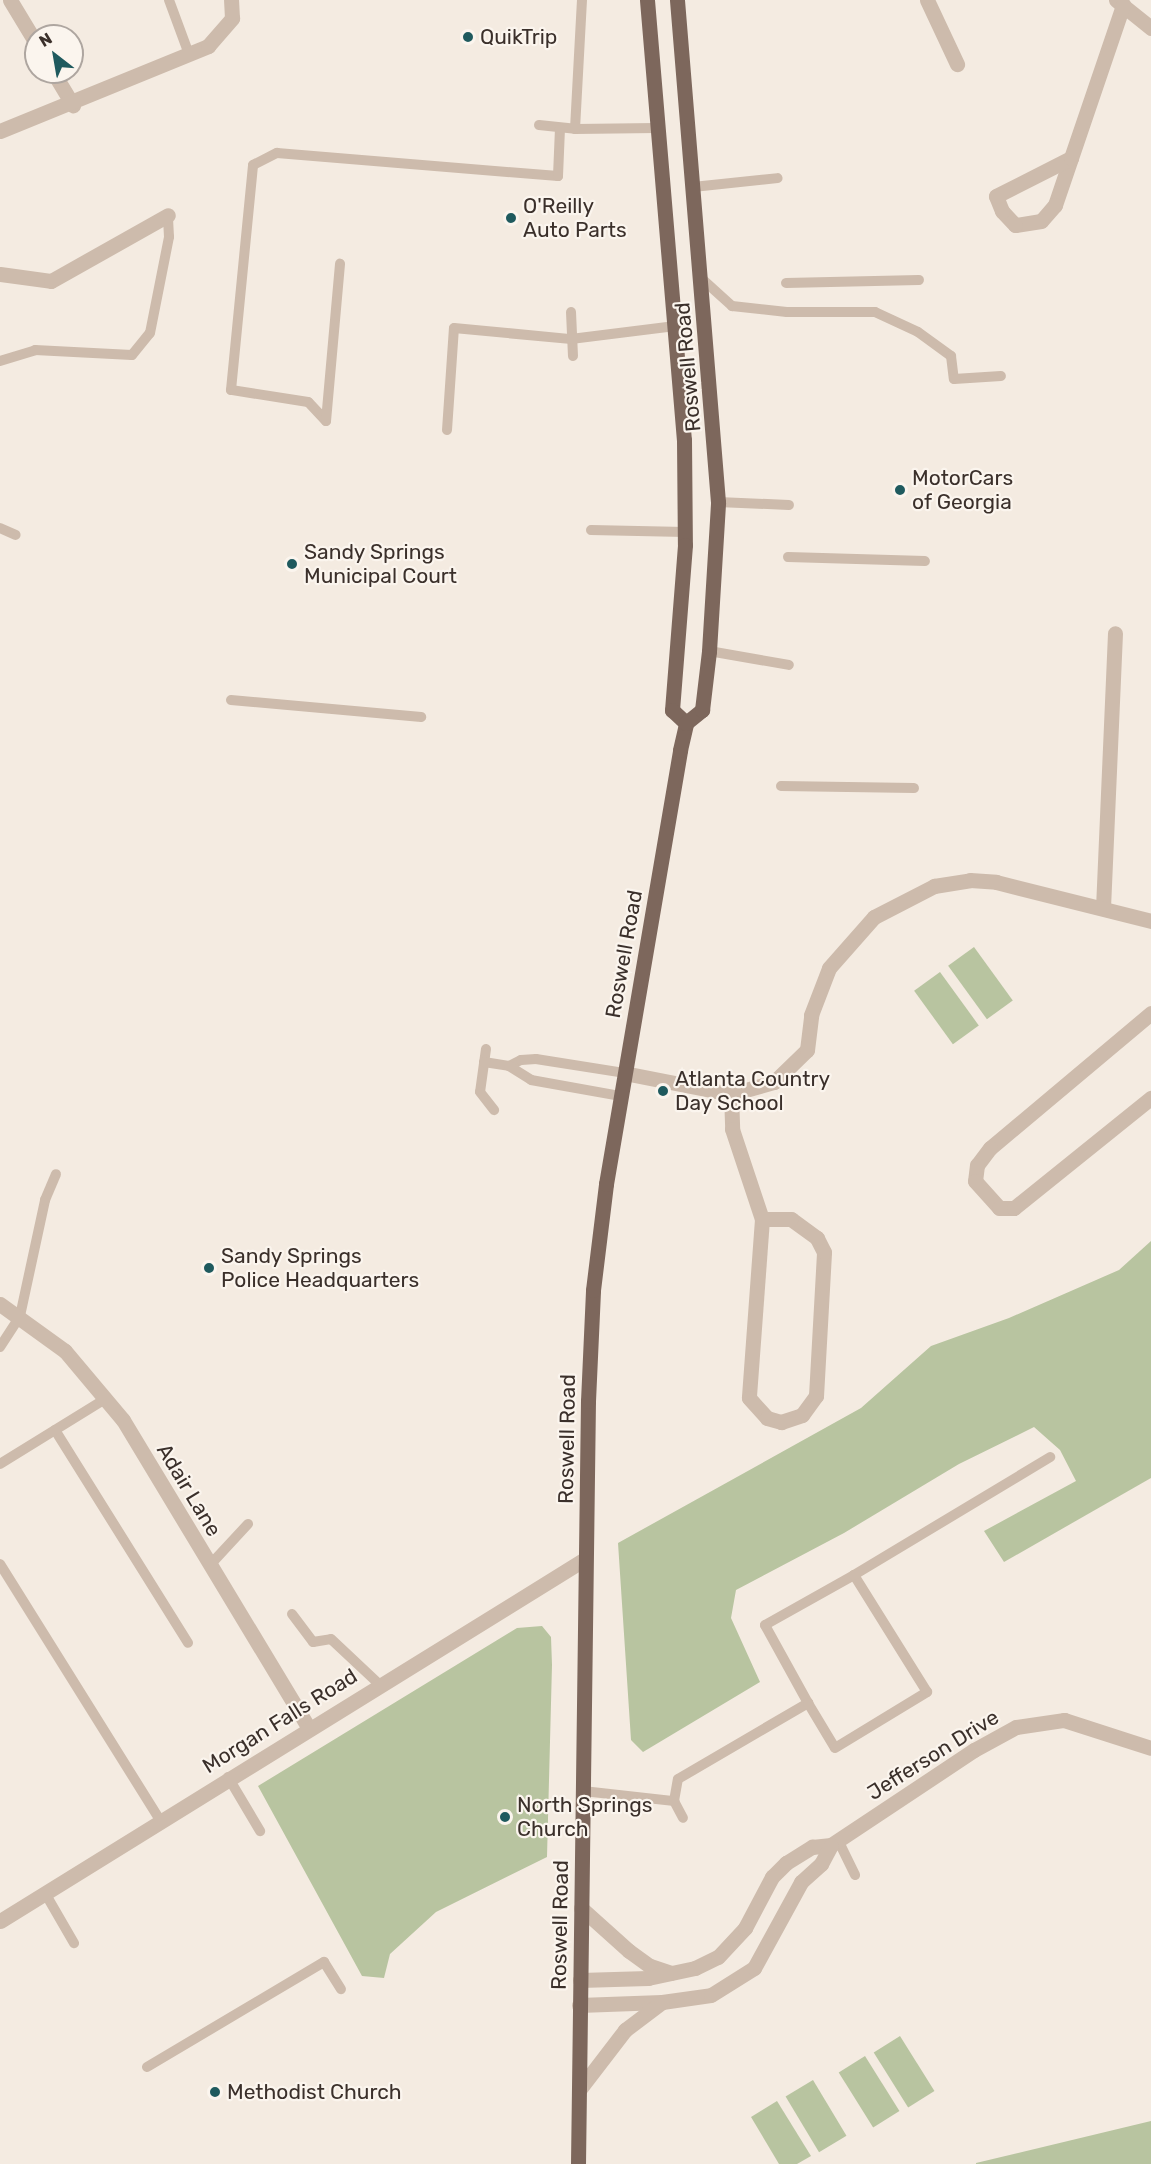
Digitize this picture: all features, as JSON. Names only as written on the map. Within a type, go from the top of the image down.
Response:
[{"type":"main road","name":"Roswell Road","points":[[647,0],[684,440],[685,532],[672,710],[686,723]]},
{"type":"main road","name":"Roswell Road","points":[[578,2164],[585,1559],[593,1290],[620,1096],[686,723],[702,710],[709,651],[718,502],[693,187],[680,74],[677,0]]},
{"type":"street","points":[[10,0],[24,24]]},
{"type":"street","points":[[0,131],[73,105],[208,46],[232,18],[231,0]]},
{"type":"street","points":[[927,0],[957,64]]},
{"type":"street","points":[[1071,158],[996,196],[1002,212],[1015,225],[1041,221],[1055,205],[1071,158],[1119,3],[1151,28]]},
{"type":"street","points":[[60,84],[73,105]]},
{"type":"street","points":[[0,274],[51,281],[168,215]]},
{"type":"street","points":[[1103,908],[1115,633]]},
{"type":"street","points":[[624,1073],[731,1094],[774,1082],[807,1050],[811,1015],[829,968],[874,917],[934,886],[970,880],[996,882],[1151,921]]},
{"type":"street","points":[[1151,1013],[990,1148],[977,1165],[975,1181],[999,1208],[1014,1208],[1151,1098]]},
{"type":"street","points":[[731,1094],[732,1129],[762,1219],[749,1398],[767,1418],[781,1422],[801,1415],[816,1396],[824,1251],[817,1238],[791,1220],[762,1219]]},
{"type":"street","name":"Adair Lane","points":[[0,1304],[20,1316],[65,1351],[107,1398],[308,1727]]},
{"type":"street","name":"Morgan Falls Road","points":[[0,1921],[308,1727],[585,1559]]},
{"type":"street","name":"Jefferson Drive","points":[[580,1980],[624,1981],[695,1968],[718,1957],[745,1928],[772,1877],[786,1863],[812,1847],[834,1843],[974,1750],[1016,1727],[1064,1720],[1151,1748]]},
{"type":"street","name":"Jefferson Drive","points":[[579,2005],[662,2002],[711,1995],[754,1968],[801,1882],[821,1864],[834,1843]]},
{"type":"street","points":[[581,1908],[629,1951],[651,1966],[671,1973]]},
{"type":"street","name":"Jefferson Drive","points":[[579,2090],[625,2030],[662,2002]]},
{"type":"lane","points":[[170,0],[189,54]]},
{"type":"lane","points":[[574,129],[582,0]]},
{"type":"lane","points":[[539,125],[574,129],[656,128]]},
{"type":"lane","points":[[340,264],[326,421],[308,402],[231,390],[253,165],[277,153],[558,176],[560,128]]},
{"type":"lane","points":[[693,187],[778,178]]},
{"type":"lane","points":[[0,361],[35,350],[132,355],[150,333],[168,237],[168,215]]},
{"type":"lane","points":[[701,278],[732,306],[787,312],[875,312],[918,332],[951,356],[954,379],[1001,376]]},
{"type":"lane","points":[[786,283],[919,280]]},
{"type":"lane","points":[[571,312],[573,356]]},
{"type":"lane","points":[[447,430],[454,328],[571,339],[675,326]]},
{"type":"lane","points":[[718,502],[789,505]]},
{"type":"lane","points":[[0,528],[16,535]]},
{"type":"lane","points":[[591,530],[685,532]]},
{"type":"lane","points":[[788,557],[925,561]]},
{"type":"lane","points":[[709,651],[789,665]]},
{"type":"lane","points":[[231,700],[421,717]]},
{"type":"lane","points":[[781,786],[914,788]]},
{"type":"lane","points":[[486,1049],[480,1092],[494,1110]]},
{"type":"lane","points":[[509,1066],[521,1060],[536,1059],[624,1073]]},
{"type":"lane","points":[[484,1062],[509,1066],[531,1080],[620,1096]]},
{"type":"lane","points":[[0,1347],[20,1316],[45,1200],[56,1174]]},
{"type":"lane","points":[[0,1464],[107,1398]]},
{"type":"lane","points":[[55,1430],[188,1643]]},
{"type":"lane","points":[[854,1575],[927,1692],[835,1748],[765,1625],[854,1575],[1050,1456]]},
{"type":"lane","points":[[210,1565],[248,1524]]},
{"type":"lane","points":[[0,1564],[160,1820]]},
{"type":"lane","points":[[292,1614],[313,1642],[331,1639],[379,1684]]},
{"type":"lane","points":[[683,1818],[674,1801],[678,1779],[808,1703]]},
{"type":"lane","points":[[228,1777],[260,1831]]},
{"type":"lane","points":[[583,1791],[674,1801]]},
{"type":"lane","points":[[834,1843],[855,1875]]},
{"type":"lane","points":[[45,1893],[74,1943]]},
{"type":"lane","points":[[147,2067],[324,1962],[341,1989]]},
{"type":"green space","points":[[974,947],[1013,1000],[987,1019],[948,966]]},
{"type":"green space","points":[[940,972],[979,1025],[953,1044],[914,991]]},
{"type":"green space","points":[[1151,1241],[1151,1478],[1004,1562],[984,1531],[1076,1481],[1060,1450],[1034,1427],[959,1464],[844,1533],[736,1590],[731,1618],[760,1682],[643,1752],[631,1740],[618,1543],[861,1408],[931,1346],[1009,1318],[1119,1270]]},
{"type":"green space","points":[[542,1626],[551,1637],[552,1665],[547,1857],[436,1912],[390,1954],[384,1978],[362,1976],[258,1786],[517,1628]]},
{"type":"green space","points":[[900,2036],[934,2091],[908,2108],[874,2052]]},
{"type":"green space","points":[[865,2056],[899,2111],[873,2128],[839,2072]]},
{"type":"green space","points":[[813,2080],[846,2136],[819,2152],[786,2096]]},
{"type":"green space","points":[[777,2101],[811,2156],[797,2164],[779,2164],[751,2117]]},
{"type":"green space","points":[[1151,2121],[1151,2164],[976,2164],[976,2163]]},
{"type":"place","name":"QuikTrip","points":[[468,37]]},
{"type":"place","name":"O'Reilly Auto Parts","points":[[511,218]]},
{"type":"place","name":"MotorCars of Georgia","points":[[900,490]]},
{"type":"place","name":"Sandy Springs Municipal Court","points":[[292,564]]},
{"type":"place","name":"Atlanta Country Day School","points":[[663,1091]]},
{"type":"place","name":"Sandy Springs Police Headquarters","points":[[209,1268]]},
{"type":"place","name":"North Springs Church","points":[[505,1817]]},
{"type":"place","name":"Methodist Church","points":[[215,2092]]}]
